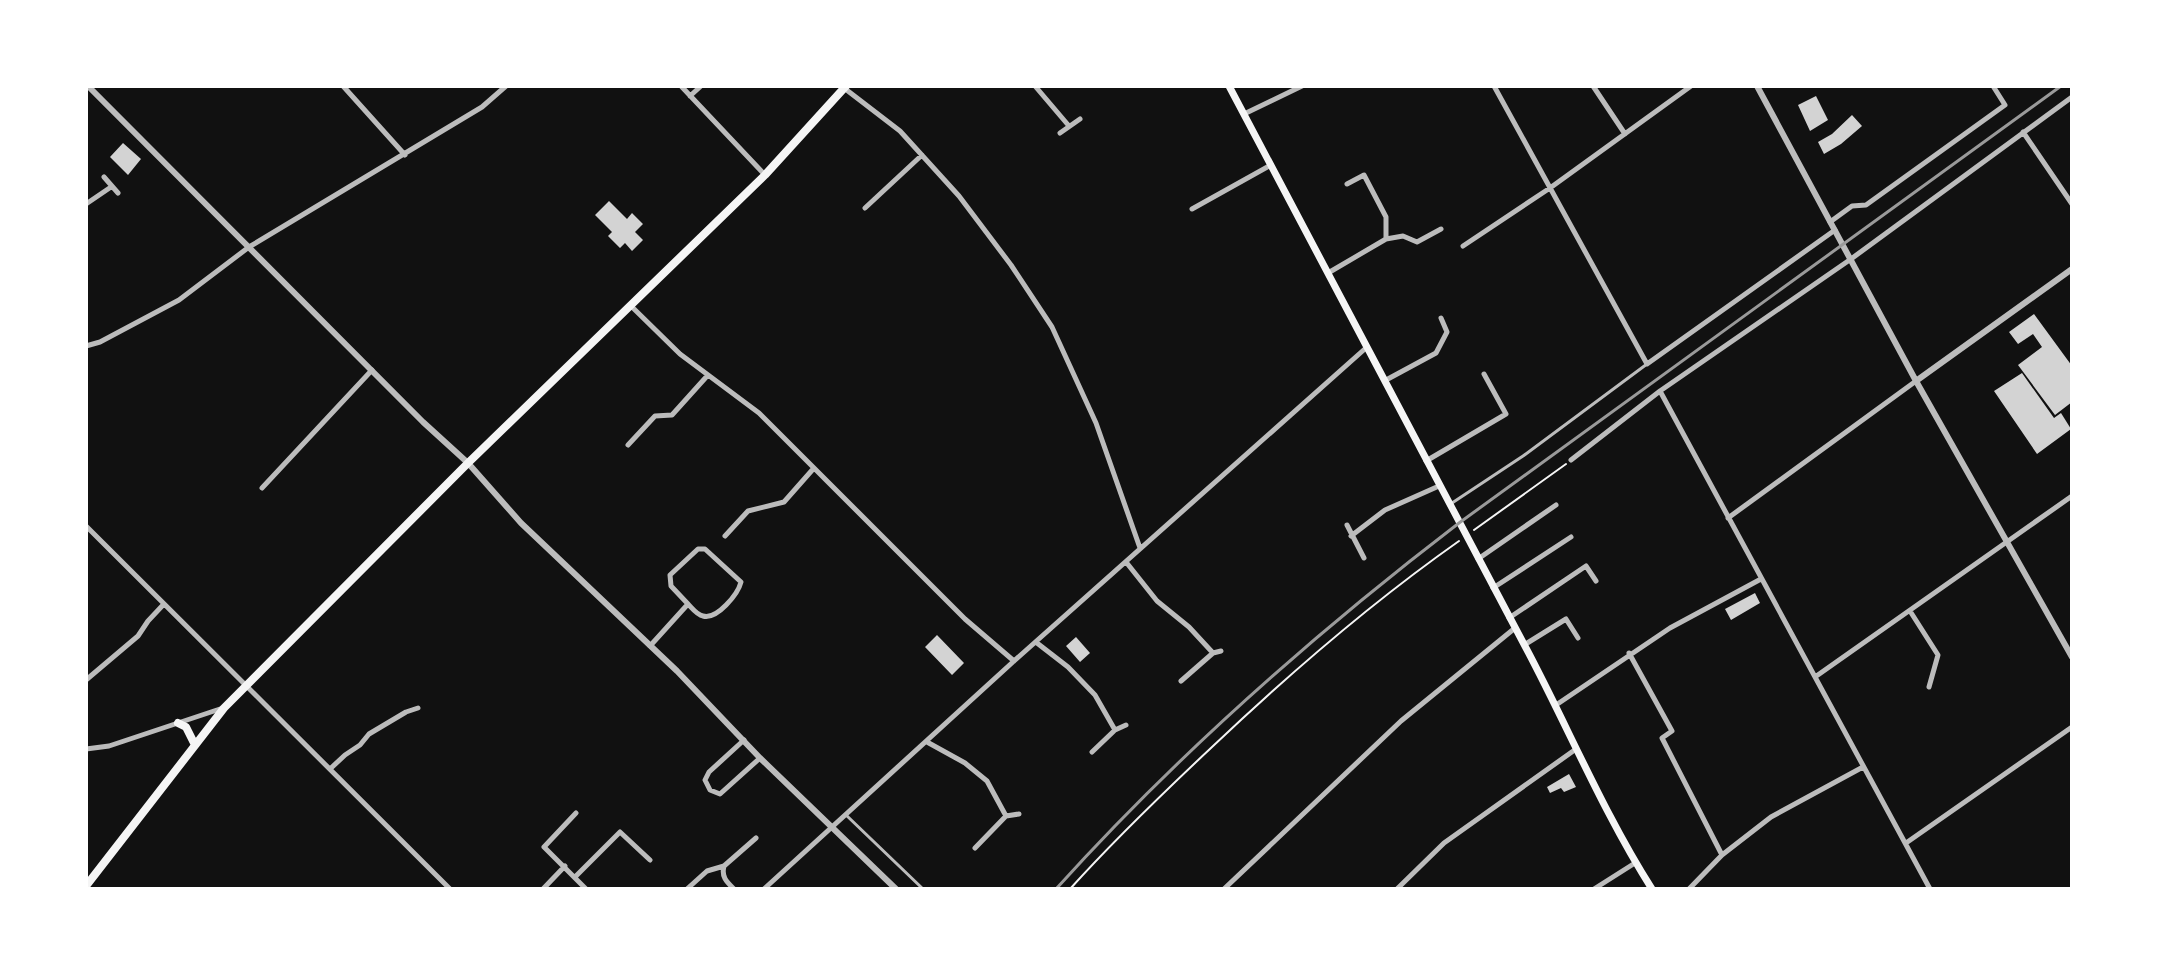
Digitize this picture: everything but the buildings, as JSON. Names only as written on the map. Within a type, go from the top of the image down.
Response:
[{"type":"highway","points":[[86,886],[245,685],[765,175],[845,87]]},
{"type":"highway","points":[[178,723],[186,727],[195,745]]},
{"type":"main road","points":[[1229,86],[1556,705],[1635,863],[1652,889]]},
{"type":"street","points":[[88,86],[468,463],[521,523],[896,889]]},
{"type":"street","points":[[343,86],[405,155]]},
{"type":"street","points":[[86,346],[100,342],[179,300],[249,247],[482,107],[506,86]]},
{"type":"street","points":[[681,86],[765,175]]},
{"type":"street","points":[[690,96],[701,86]]},
{"type":"street","points":[[1035,86],[1069,126]]},
{"type":"street","points":[[1244,114],[1302,86]]},
{"type":"street","points":[[1494,86],[1647,364],[1835,230]]},
{"type":"street","points":[[1593,86],[1625,134]]},
{"type":"street","points":[[1463,246],[1550,188],[1691,86]]},
{"type":"street","points":[[1757,86],[1916,381],[2072,657]]},
{"type":"street","points":[[1830,222],[1852,206],[1866,205],[2005,105],[1993,86]]},
{"type":"street","points":[[845,87],[900,131],[922,155],[977,219],[1052,327],[1096,423],[1140,548]]},
{"type":"street","points":[[1571,460],[1660,391],[1851,259],[2072,97]]},
{"type":"street","points":[[1060,133],[1080,119]]},
{"type":"street","points":[[2023,132],[2072,204]]},
{"type":"street","points":[[865,208],[922,155]]},
{"type":"street","points":[[1192,209],[1271,165]]},
{"type":"street","points":[[1347,184],[1364,175],[1386,217],[1386,239]]},
{"type":"street","points":[[104,177],[118,193]]},
{"type":"street","points":[[86,204],[111,187]]},
{"type":"street","points":[[1327,274],[1386,239],[1403,236],[1417,242],[1441,229]]},
{"type":"street","points":[[1728,518],[2072,269]]},
{"type":"street","points":[[631,305],[680,354],[759,413],[965,619],[1014,661]]},
{"type":"street","points":[[1386,380],[1436,353],[1447,332],[1441,318]]},
{"type":"street","points":[[764,889],[1014,661],[1367,347]]},
{"type":"street","points":[[262,488],[372,370]]},
{"type":"street","points":[[1426,461],[1506,414],[1484,374]]},
{"type":"street","points":[[628,445],[655,416],[672,415],[708,375]]},
{"type":"street","points":[[1660,391],[1930,889]]},
{"type":"street","points":[[725,536],[748,511],[784,502],[814,468]]},
{"type":"street","points":[[1351,536],[1385,510],[1439,486]]},
{"type":"street","points":[[1815,677],[2072,496]]},
{"type":"street","points":[[1478,559],[1556,505]]},
{"type":"street","points":[[1347,525],[1364,558]]},
{"type":"street","points":[[86,526],[450,889]]},
{"type":"street","points":[[1493,588],[1571,537]]},
{"type":"street","points":[[698,549],[705,549],[741,582],[740,587],[713,615],[700,615],[688,604],[671,586],[670,575],[698,549]]},
{"type":"street","points":[[1126,562],[1157,601],[1189,627],[1213,653]]},
{"type":"street","points":[[1509,618],[1586,566],[1596,581]]},
{"type":"street","points":[[1556,705],[1629,653],[1761,579]]},
{"type":"street","points":[[650,646],[688,604]]},
{"type":"street","points":[[86,680],[138,636],[163,605]]},
{"type":"street","points":[[1910,611],[1938,655],[1929,687]]},
{"type":"street","points":[[1524,645],[1566,619],[1578,638]]},
{"type":"street","points":[[1224,889],[1399,722],[1515,628]]},
{"type":"street","points":[[1037,643],[1068,667],[1095,695],[1115,730]]},
{"type":"street","points":[[1181,681],[1213,653],[1221,651]]},
{"type":"street","points":[[1629,653],[1672,731],[1662,738],[1722,855]]},
{"type":"street","points":[[86,749],[109,746],[224,708]]},
{"type":"street","points":[[330,769],[369,734],[418,708]]},
{"type":"street","points":[[1092,752],[1115,730],[1126,725]]},
{"type":"street","points":[[1906,843],[2072,727]]},
{"type":"street","points":[[744,740],[709,772],[705,780],[710,790],[720,794],[760,758]]},
{"type":"street","points":[[927,742],[965,763],[987,781],[1006,816]]},
{"type":"street","points":[[1397,889],[1444,843],[1577,749]]},
{"type":"street","points":[[1689,889],[1722,855],[1771,817],[1863,767]]},
{"type":"street","points":[[576,813],[544,847],[586,889]]},
{"type":"street","points":[[975,848],[1006,816],[1019,814]]},
{"type":"street","points":[[576,876],[620,832],[650,860]]},
{"type":"street","points":[[687,889],[707,871],[724,866],[756,838]]},
{"type":"street","points":[[1594,889],[1635,863]]},
{"type":"street","points":[[543,889],[565,866]]},
{"type":"street","points":[[724,866],[722,872],[725,880],[734,889]]},
{"type":"lane","points":[[1449,504],[1523,456],[1647,364]]},
{"type":"lane","points":[[846,815],[923,889]]},
{"type":"path","points":[[1070,889],[1165,791],[1350,623],[1571,460]]},
{"type":"railway","points":[[1056,889],[1199,743],[1300,652],[1405,565],[2061,86]]}]
